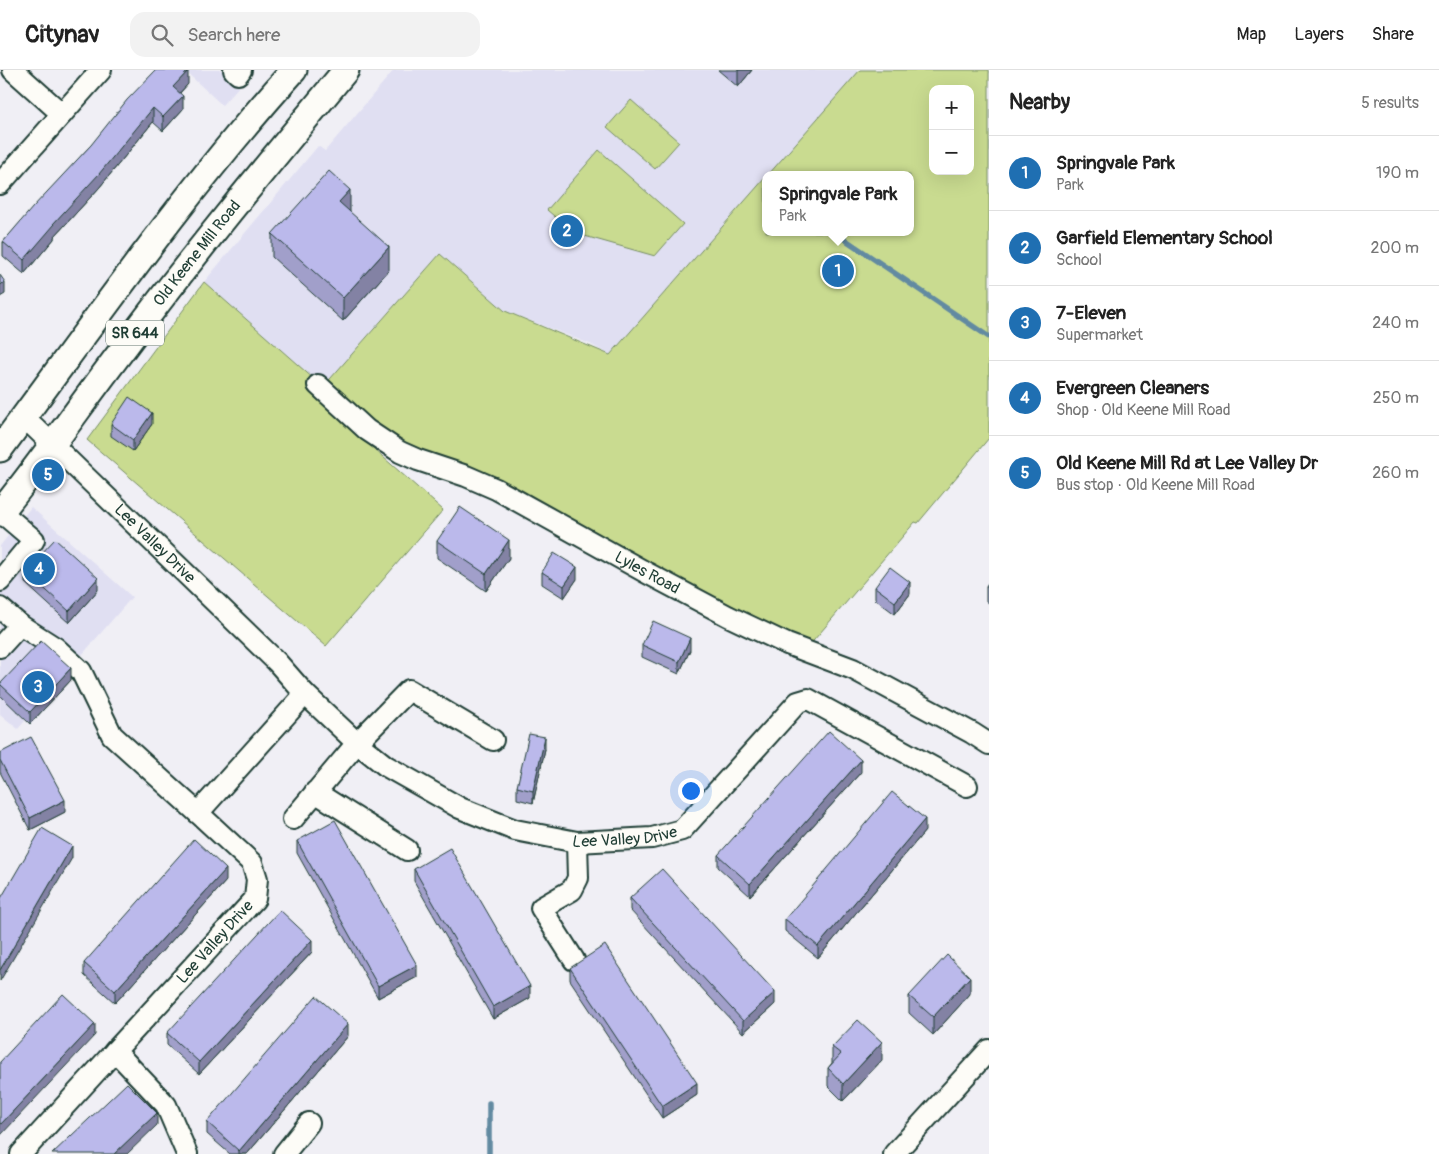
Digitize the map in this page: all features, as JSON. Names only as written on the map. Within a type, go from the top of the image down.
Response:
[{"type":"main road","name":"SR 644","points":[[0,449],[128,275],[249,119],[294,70]]},
{"type":"main road","name":"Old Keene Mill Road","points":[[0,513],[53,446],[119,353],[215,228],[346,70]]},
{"type":"street","points":[[12,70],[62,114]]},
{"type":"street","points":[[0,184],[101,70]]},
{"type":"street","points":[[234,70],[238,74],[241,70]]},
{"type":"street","name":"Lyles Road","points":[[318,385],[367,430],[400,452],[496,489],[728,616],[787,644],[853,669],[989,744]]},
{"type":"street","name":"Lee Valley Drive","points":[[24,417],[358,743],[386,766],[460,808],[515,830],[577,842],[652,838],[682,830],[798,702],[808,699],[967,786]]},
{"type":"street","points":[[0,513],[34,540],[0,582]]},
{"type":"street","name":"Lee Valley Drive","points":[[0,608],[20,625],[56,648],[81,670],[112,736],[252,863],[257,879],[255,900],[21,1154]]},
{"type":"street","points":[[0,647],[20,625]]},
{"type":"street","points":[[293,819],[358,743],[409,690],[493,740]]},
{"type":"street","points":[[198,813],[306,694]]},
{"type":"street","points":[[315,792],[407,850]]},
{"type":"street","points":[[574,960],[541,908],[572,890],[578,878],[577,842]]},
{"type":"street","points":[[894,1154],[989,1050]]},
{"type":"street","points":[[115,1051],[166,1106],[187,1154]]},
{"type":"street","points":[[284,1154],[310,1123]]},
{"type":"shaded area","points":[[184,70],[254,70],[222,105]]},
{"type":"shaded area","points":[[394,70],[864,70],[774,171],[762,171],[762,183],[610,355],[590,344],[505,311],[440,254],[323,387],[204,282],[318,146],[325,151]]},
{"type":"shaded area","points":[[31,507],[132,597],[18,729],[0,714],[0,546]]},
{"type":"green space","points":[[860,70],[989,70],[989,438],[918,523],[915,522],[802,654],[476,475],[407,461],[323,387],[440,254],[505,311],[610,355],[762,181],[762,236],[914,236],[914,171],[772,171]]},
{"type":"green space","points":[[631,100],[679,142],[655,169],[607,127]]},
{"type":"green space","points":[[599,150],[683,224],[655,256],[574,233],[547,210]]},
{"type":"green space","points":[[204,282],[323,387],[314,396],[443,510],[326,646],[87,440]]},
{"type":"building","points":[[156,70],[188,70],[173,87],[183,96],[163,117],[153,108],[99,174],[53,224],[24,260],[3,242],[91,145],[127,100]]},
{"type":"building","points":[[329,171],[350,190],[339,202],[389,247],[343,298],[272,234]]},
{"type":"building","points":[[0,275],[5,282],[0,285]]},
{"type":"building","points":[[129,397],[152,413],[133,440],[111,424]]},
{"type":"building","points":[[460,507],[509,540],[486,574],[437,541]]},
{"type":"building","points":[[55,539],[98,578],[69,611],[25,571]]},
{"type":"building","points":[[554,553],[577,567],[564,586],[542,572]]},
{"type":"building","points":[[890,567],[910,582],[895,602],[875,587]]},
{"type":"building","points":[[653,621],[690,638],[679,662],[642,645]]},
{"type":"building","points":[[41,641],[71,668],[30,712],[0,684]]},
{"type":"building","points":[[829,731],[861,760],[750,884],[718,855]]},
{"type":"building","points":[[529,734],[545,737],[533,791],[517,787]]},
{"type":"building","points":[[31,737],[65,800],[30,818],[0,760],[0,753]]},
{"type":"building","points":[[892,792],[925,819],[818,946],[785,919]]},
{"type":"building","points":[[335,820],[417,965],[378,986],[297,841]]},
{"type":"building","points":[[42,828],[72,846],[0,970],[0,900]]},
{"type":"building","points":[[194,839],[226,869],[115,991],[84,963]]},
{"type":"building","points":[[450,848],[530,986],[493,1007],[414,869]]},
{"type":"building","points":[[662,869],[775,992],[743,1021],[630,898]]},
{"type":"building","points":[[280,910],[312,940],[199,1062],[167,1033]]},
{"type":"building","points":[[605,945],[697,1083],[662,1106],[570,968]]},
{"type":"building","points":[[947,955],[970,977],[933,1017],[909,996]]},
{"type":"building","points":[[63,994],[95,1024],[0,1125],[0,1062]]},
{"type":"building","points":[[316,996],[348,1024],[239,1151],[207,1122]]},
{"type":"building","points":[[858,1020],[882,1042],[843,1084],[828,1068],[841,1054],[832,1047]]},
{"type":"building","points":[[127,1083],[157,1113],[114,1154],[52,1154]]},
{"type":"waterway","points":[[840,236],[989,337]]},
{"type":"waterway","points":[[489,1103],[489,1154]]},
{"type":"place","name":"Garfield Elementary School","points":[[567,231]]},
{"type":"place","name":"Springvale Park","points":[[838,271]]},
{"type":"place","name":"Old Keene Mill Rd at Lee Valley Dr","points":[[48,475]]},
{"type":"place","name":"Evergreen Cleaners","points":[[39,569]]},
{"type":"place","name":"7-Eleven","points":[[38,687]]}]
